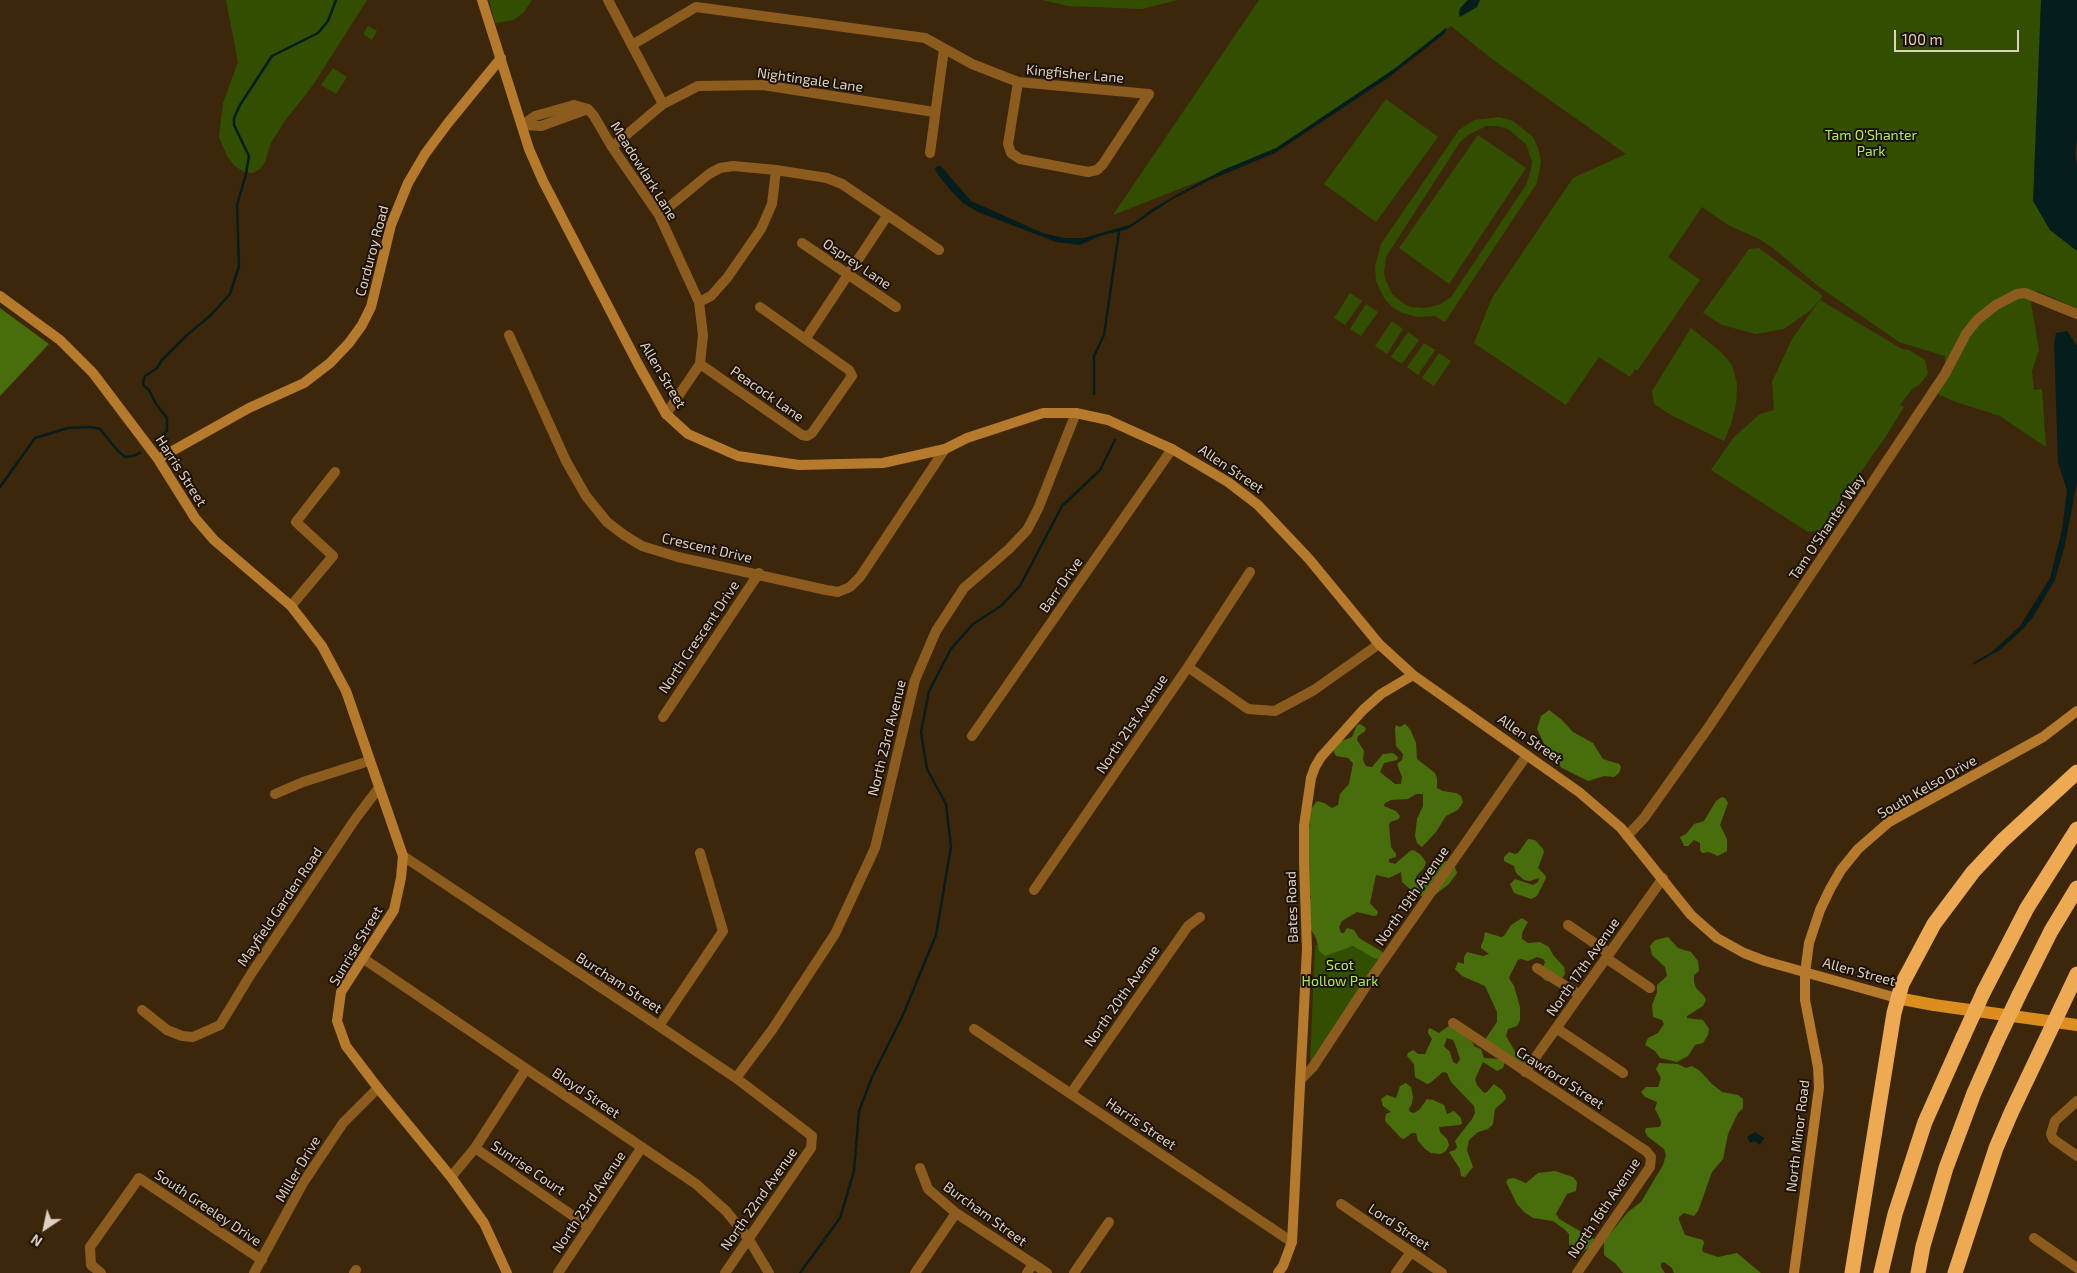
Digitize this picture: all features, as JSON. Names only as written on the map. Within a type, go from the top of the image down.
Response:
[{"type":"highway","points":[[1852,1273],[1897,998],[1902,984],[1927,935],[1962,885],[1997,846],[2077,772]]},
{"type":"highway","points":[[1881,1273],[1894,1214],[1925,1122],[1984,991],[2027,908],[2077,829]]},
{"type":"highway","points":[[1918,1273],[1923,1246],[1946,1168],[1974,1093],[1996,1041],[2051,931],[2077,888]]},
{"type":"highway","points":[[2076,977],[2077,999]]},
{"type":"highway","points":[[1955,1273],[1996,1148],[2076,977]]},
{"type":"main road","name":"Allen Street","points":[[1897,998],[2077,1025]]},
{"type":"street","name":"Allen Street","points":[[482,0],[533,157],[558,214],[666,414],[688,434],[738,456],[799,465],[883,463],[945,449],[967,438],[1043,413],[1076,413],[1108,420],[1172,449],[1228,482],[1258,505],[1309,559],[1379,644],[1414,675],[1579,792],[1627,836],[1663,878],[1691,915],[1717,938],[1744,953],[1805,973],[1897,998]]},
{"type":"street","points":[[608,0],[663,104]]},
{"type":"street","name":"Kingfisher Lane","points":[[632,45],[696,7],[925,38],[972,64],[1018,82],[1149,94],[1103,164],[1097,170],[1088,172],[1020,159],[1011,153],[1008,144],[1018,82]]},
{"type":"street","points":[[930,153],[934,112],[944,49]]},
{"type":"street","name":"Corduroy Road","points":[[158,459],[249,408],[304,382],[330,363],[349,343],[362,325],[371,307],[392,225],[408,183],[425,154],[448,123],[501,58]]},
{"type":"street","name":"Nightingale Lane","points":[[612,147],[663,104],[698,86],[763,85],[934,112]]},
{"type":"street","name":"Meadowlark Lane","points":[[522,125],[541,126],[588,109],[658,215],[698,302],[703,336],[700,364],[666,414]]},
{"type":"street","points":[[658,215],[709,174],[720,168],[733,166],[776,170],[827,178],[842,184],[939,250]]},
{"type":"street","points":[[698,302],[711,296],[727,278],[760,229],[772,204],[776,170]]},
{"type":"street","points":[[806,338],[850,275],[887,216]]},
{"type":"street","name":"Osprey Lane","points":[[802,243],[896,307]]},
{"type":"street","name":"Tam O'Shanter Way","points":[[1627,836],[1644,818],[1708,728],[1945,374],[1966,334],[1977,320],[1996,305],[2017,294],[2024,293],[2077,314]]},
{"type":"street","name":"Harris Street","points":[[0,296],[60,340],[93,373],[158,459],[194,518],[214,540],[291,606]]},
{"type":"street","name":"Peacock Lane","points":[[700,364],[802,435],[807,436],[812,433],[852,376],[849,370],[760,307]]},
{"type":"street","name":"Crescent Drive","points":[[509,335],[566,461],[586,496],[607,522],[624,535],[642,546],[678,557],[759,573],[838,592],[850,587],[860,577],[945,449]]},
{"type":"street","name":"North 23rd Avenue","points":[[736,1078],[772,1030],[835,934],[875,848],[915,680],[936,631],[964,588],[1009,549],[1027,530],[1038,509],[1076,413]]},
{"type":"street","name":"Barr Drive","points":[[972,736],[1172,449]]},
{"type":"street","points":[[291,606],[333,556],[296,522],[335,472]]},
{"type":"street","name":"North 21st Avenue","points":[[1034,890],[1188,667],[1250,572]]},
{"type":"street","name":"North Crescent Drive","points":[[663,716],[759,573]]},
{"type":"street","name":"Sunrise Street","points":[[291,606],[322,646],[346,691],[403,856],[402,878],[394,910],[341,992],[336,1021],[346,1046],[451,1177],[484,1223],[507,1273]]},
{"type":"street","points":[[1188,667],[1248,709],[1274,711],[1314,690],[1379,644]]},
{"type":"street","name":"Bates Road","points":[[1278,1273],[1283,1266],[1292,1242],[1302,1078],[1307,949],[1304,826],[1311,778],[1321,757],[1363,710],[1381,694],[1414,675]]},
{"type":"street","name":"South Kelso Drive","points":[[1805,973],[1809,943],[1820,910],[1841,870],[1865,843],[1889,822],[2043,737],[2077,711]]},
{"type":"street","name":"North 19th Avenue","points":[[1302,1078],[1313,1067],[1374,974],[1527,755]]},
{"type":"street","points":[[275,794],[303,782],[369,761]]},
{"type":"street","name":"Mayfield Garden Road","points":[[142,1010],[166,1030],[193,1037],[220,1025],[345,834],[378,788]]},
{"type":"street","points":[[659,1026],[723,931],[700,853]]},
{"type":"street","name":"Burcham Street","points":[[403,856],[736,1078],[808,1132],[813,1141]]},
{"type":"street","name":"North 17th Avenue","points":[[1525,1072],[1663,878]]},
{"type":"street","name":"North 20th Avenue","points":[[1071,1093],[1188,926],[1200,917]]},
{"type":"street","points":[[1568,925],[1650,988]]},
{"type":"street","name":"Bloyd Street","points":[[364,959],[642,1147],[713,1198],[726,1210],[748,1238],[770,1273]]},
{"type":"street","points":[[1537,968],[1580,995]]},
{"type":"street","name":"North Minor Road","points":[[1794,1273],[1820,1088],[1818,1067],[1805,1000],[1805,973]]},
{"type":"street","name":"Crawford Street","points":[[1453,1023],[1646,1151],[1651,1157]]},
{"type":"street","points":[[1556,1028],[1624,1073]]},
{"type":"street","name":"Harris Street","points":[[974,1029],[1292,1242]]},
{"type":"street","points":[[451,1177],[475,1148],[526,1069]]},
{"type":"street","name":"Miller Drive","points":[[254,1273],[303,1183],[343,1123],[378,1088]]},
{"type":"street","points":[[2077,1101],[2055,1121],[2051,1134],[2053,1139],[2077,1156]]},
{"type":"street","name":"North 22nd Avenue","points":[[725,1273],[811,1148],[813,1141]]},
{"type":"street","name":"North 23rd Avenue","points":[[558,1273],[642,1147]]},
{"type":"street","name":"Sunrise Court","points":[[475,1148],[589,1227]]},
{"type":"street","name":"North 16th Avenue","points":[[1577,1273],[1650,1167],[1651,1157]]},
{"type":"street","name":"Burcham Street","points":[[920,1168],[928,1189],[956,1213],[1030,1269],[1047,1273]]},
{"type":"street","name":"South Greeley Drive","points":[[102,1273],[91,1265],[90,1247],[139,1178],[262,1260]]},
{"type":"street","name":"Lord Street","points":[[1341,1204],[1442,1273]]},
{"type":"street","points":[[916,1273],[956,1213]]},
{"type":"street","points":[[1074,1273],[1109,1222]]},
{"type":"street","points":[[2034,1238],[2077,1268]]},
{"type":"street","points":[[1396,1273],[1411,1252]]},
{"type":"green space","points":[[226,0],[367,0],[313,85],[284,122],[271,143],[265,162],[260,169],[253,173],[244,172],[235,166],[227,156],[219,137],[223,103],[238,62]]},
{"type":"green space","points":[[489,0],[532,0],[524,12],[514,20],[495,23]]},
{"type":"green space","points":[[1042,0],[1178,0],[1142,9],[1068,6]]},
{"type":"green space","name":"Tam O'Shanter Park","points":[[1259,0],[2041,0],[2040,38],[2050,230],[2077,251],[2077,308],[2037,291],[2031,303],[2039,350],[2032,371],[2034,390],[2042,389],[2046,447],[2000,416],[1956,402],[1928,390],[1945,365],[1945,356],[1899,342],[1818,286],[1773,248],[1759,239],[1728,225],[1702,207],[1668,257],[1700,280],[1637,371],[1635,369],[1630,377],[1599,357],[1566,405],[1474,343],[1492,298],[1573,178],[1626,154],[1492,59],[1451,26],[1400,67],[1284,145],[1258,158],[1113,215]]},
{"type":"green space","points":[[368,26],[377,31],[372,40],[363,34]]},
{"type":"green space","points":[[333,68],[347,77],[336,94],[321,85]]},
{"type":"green space","points":[[1386,99],[1438,137],[1376,222],[1324,184]]},
{"type":"green space","points":[[1499,117],[1513,121],[1533,137],[1541,162],[1537,183],[1445,322],[1435,316],[1417,317],[1402,313],[1392,307],[1384,298],[1376,281],[1375,266],[1381,244],[1459,130],[1474,120]],"holes":[[[1486,126],[1498,126],[1508,129],[1526,144],[1532,161],[1526,185],[1451,297],[1439,305],[1425,308],[1411,307],[1404,304],[1392,294],[1386,281],[1384,273],[1386,257],[1460,142],[1468,135]]]},
{"type":"green space","points":[[1478,135],[1526,168],[1449,284],[1399,248]]},
{"type":"green space","points":[[1759,248],[1823,296],[1811,310],[1784,329],[1756,334],[1722,325],[1703,313],[1749,249]]},
{"type":"green space","points":[[1350,293],[1362,301],[1345,325],[1334,318]]},
{"type":"green space","points":[[1820,300],[1902,349],[1909,350],[1925,360],[1928,374],[1919,385],[1912,389],[1900,405],[1904,407],[1884,439],[1819,531],[1808,532],[1711,470],[1734,437],[1760,414],[1774,410],[1772,382],[1792,339]]},
{"type":"green space","points":[[1366,304],[1378,312],[1361,336],[1350,329]]},
{"type":"green space","points":[[0,308],[49,344],[0,396]]},
{"type":"green space","points":[[1392,321],[1403,329],[1387,354],[1375,346]]},
{"type":"green space","points":[[1691,328],[1721,352],[1732,365],[1737,384],[1736,404],[1724,441],[1671,415],[1654,404],[1652,391]]},
{"type":"green space","points":[[1408,332],[1419,340],[1402,364],[1391,357]]},
{"type":"green space","points":[[1424,343],[1435,350],[1418,375],[1407,367]]},
{"type":"green space","points":[[1439,353],[1451,361],[1434,386],[1422,378]]},
{"type":"green space","points":[[1549,710],[1573,732],[1593,743],[1603,759],[1619,764],[1621,767],[1619,773],[1614,777],[1604,776],[1588,781],[1562,768],[1548,752],[1537,729],[1541,716]]},
{"type":"green space","points":[[1360,724],[1366,728],[1358,736],[1357,740],[1364,751],[1363,760],[1366,766],[1372,767],[1383,754],[1393,753],[1398,757],[1397,760],[1384,763],[1380,772],[1395,784],[1401,784],[1402,777],[1397,764],[1402,760],[1403,754],[1396,746],[1395,728],[1396,725],[1400,727],[1405,724],[1410,729],[1416,743],[1417,759],[1435,773],[1437,788],[1456,793],[1461,796],[1463,802],[1458,810],[1446,816],[1436,832],[1422,847],[1417,843],[1415,836],[1417,819],[1423,806],[1423,794],[1416,794],[1408,799],[1391,800],[1385,803],[1384,806],[1396,811],[1400,816],[1399,819],[1390,822],[1389,825],[1391,847],[1396,857],[1389,859],[1389,862],[1395,864],[1413,850],[1420,854],[1426,862],[1416,878],[1421,881],[1431,879],[1437,863],[1442,860],[1454,864],[1457,873],[1449,884],[1431,898],[1418,895],[1412,891],[1402,882],[1401,872],[1389,878],[1376,875],[1370,903],[1378,912],[1377,915],[1357,912],[1342,921],[1339,927],[1341,933],[1344,933],[1347,928],[1354,930],[1359,938],[1383,953],[1381,959],[1374,958],[1353,946],[1325,956],[1319,951],[1316,938],[1307,923],[1307,906],[1311,897],[1304,882],[1311,809],[1317,801],[1332,808],[1338,805],[1340,794],[1349,784],[1353,763],[1348,758],[1336,756],[1333,750],[1339,742],[1352,737],[1357,725]]},
{"type":"green space","points":[[1722,797],[1728,803],[1720,825],[1727,839],[1727,851],[1718,856],[1709,852],[1702,853],[1700,843],[1694,840],[1688,846],[1684,846],[1680,837],[1686,834],[1694,824],[1704,821],[1716,801]]},
{"type":"green space","points":[[1528,839],[1535,840],[1543,849],[1544,852],[1538,868],[1546,878],[1537,896],[1531,899],[1514,893],[1510,884],[1515,879],[1533,885],[1538,882],[1539,878],[1530,881],[1524,880],[1516,873],[1514,866],[1504,861],[1504,857],[1509,852],[1518,853]]},
{"type":"green space","points":[[1522,918],[1528,922],[1522,933],[1522,939],[1528,943],[1540,942],[1549,947],[1553,955],[1564,967],[1565,974],[1561,980],[1551,982],[1544,980],[1540,974],[1545,962],[1537,957],[1528,961],[1518,960],[1510,975],[1509,978],[1514,986],[1520,1007],[1520,1020],[1517,1026],[1508,1029],[1506,1036],[1517,1055],[1527,1064],[1523,1065],[1489,1053],[1483,1048],[1484,1041],[1497,1022],[1497,1012],[1485,986],[1462,976],[1455,969],[1458,962],[1464,964],[1464,957],[1467,952],[1483,956],[1489,954],[1481,948],[1485,932],[1501,937],[1504,936],[1511,925]]},
{"type":"green space","points":[[1668,937],[1678,948],[1691,952],[1698,961],[1699,971],[1694,975],[1694,982],[1696,988],[1706,1000],[1703,1006],[1687,1016],[1687,1018],[1703,1020],[1709,1029],[1703,1043],[1695,1045],[1688,1056],[1677,1062],[1660,1058],[1655,1051],[1645,1045],[1648,1038],[1658,1033],[1664,1024],[1662,1020],[1653,1017],[1652,1005],[1657,992],[1657,985],[1667,976],[1665,967],[1652,955],[1650,946],[1655,940]]},
{"type":"green space","name":"Scot Hollow Park","points":[[1315,945],[1367,948],[1381,957],[1310,1063]]},
{"type":"green space","points":[[1450,1025],[1472,1042],[1475,1047],[1481,1049],[1484,1058],[1499,1059],[1505,1062],[1503,1068],[1497,1071],[1483,1062],[1475,1079],[1477,1085],[1484,1093],[1494,1084],[1502,1090],[1506,1097],[1495,1109],[1493,1124],[1488,1129],[1478,1132],[1469,1140],[1467,1150],[1473,1167],[1465,1177],[1461,1176],[1460,1169],[1449,1152],[1457,1147],[1455,1141],[1472,1119],[1475,1113],[1474,1106],[1451,1082],[1447,1073],[1443,1072],[1427,1084],[1415,1077],[1414,1064],[1407,1056],[1413,1050],[1418,1054],[1425,1054],[1432,1039],[1428,1033],[1430,1028],[1439,1033]],"holes":[[[1447,1038],[1453,1040],[1460,1059],[1457,1064],[1453,1062],[1450,1052],[1444,1046]]]},
{"type":"green space","points":[[1659,1063],[1678,1064],[1686,1068],[1692,1066],[1722,1092],[1738,1095],[1743,1099],[1743,1108],[1738,1113],[1728,1134],[1723,1159],[1712,1172],[1698,1211],[1694,1216],[1684,1213],[1679,1217],[1679,1220],[1685,1235],[1703,1240],[1703,1252],[1718,1257],[1737,1253],[1761,1273],[1674,1273],[1672,1268],[1664,1262],[1661,1263],[1661,1267],[1665,1273],[1623,1273],[1616,1264],[1604,1255],[1604,1241],[1628,1212],[1641,1202],[1663,1165],[1666,1155],[1664,1149],[1647,1136],[1645,1131],[1646,1128],[1659,1127],[1661,1125],[1655,1109],[1657,1102],[1645,1097],[1641,1092],[1646,1087],[1658,1087],[1661,1078],[1656,1069]]},
{"type":"green space","points":[[1406,1083],[1411,1087],[1413,1097],[1409,1109],[1410,1112],[1414,1113],[1419,1110],[1427,1099],[1444,1105],[1447,1114],[1454,1111],[1461,1118],[1462,1124],[1439,1127],[1440,1132],[1447,1139],[1449,1145],[1446,1151],[1441,1154],[1431,1153],[1425,1149],[1418,1141],[1416,1133],[1412,1133],[1404,1139],[1401,1138],[1385,1121],[1386,1114],[1391,1112],[1383,1106],[1381,1099],[1387,1095],[1396,1098],[1400,1086]]},
{"type":"green space","points":[[1555,1171],[1573,1177],[1577,1182],[1576,1191],[1567,1194],[1556,1214],[1559,1219],[1594,1239],[1593,1245],[1582,1252],[1572,1250],[1569,1244],[1569,1234],[1553,1221],[1533,1218],[1524,1212],[1517,1204],[1506,1182],[1508,1179],[1514,1178],[1526,1183],[1538,1173]]},
{"type":"water","points":[[1468,0],[1480,0],[1477,7],[1460,17],[1460,8]]},
{"type":"water","points":[[2041,0],[2077,0],[2077,138],[2075,155],[2077,164],[2077,251],[2050,230],[2033,201]]},
{"type":"water","points":[[1446,28],[1444,34],[1388,78],[1275,153],[1210,180],[1171,200],[1128,229],[1100,236],[1080,245],[1056,242],[978,212],[963,203],[953,193],[935,169],[937,166],[941,166],[971,201],[1043,233],[1064,238],[1084,238],[1132,224],[1152,209],[1185,190],[1223,170],[1276,148],[1394,69]]},
{"type":"water","points":[[2067,331],[2077,346],[2077,482],[2065,545],[2055,580],[2033,617],[2000,650],[1973,665],[1973,663],[1993,651],[2020,626],[2050,578],[2062,530],[2067,490],[2058,463],[2054,344],[2056,333]]},
{"type":"water","points":[[1755,1132],[1764,1138],[1760,1145],[1754,1141],[1750,1143],[1747,1137]]},
{"type":"waterway","points":[[156,442],[167,431],[167,418],[156,404],[149,390],[144,386],[145,376],[157,368],[162,360],[187,335],[211,315],[230,294],[239,266],[237,205],[249,156],[234,125],[234,118],[240,105],[272,56],[318,33],[328,21],[336,0]]},
{"type":"waterway","points":[[1094,394],[1094,356],[1104,335],[1119,232]]},
{"type":"waterway","points":[[0,487],[35,438],[68,428],[91,427],[100,429],[125,457],[140,453]]},
{"type":"waterway","points":[[800,1273],[840,1218],[854,1171],[859,1111],[872,1077],[903,1015],[936,935],[951,847],[946,804],[927,769],[921,732],[929,691],[951,649],[973,624],[1001,606],[1020,586],[1062,506],[1100,470],[1115,440]]}]
